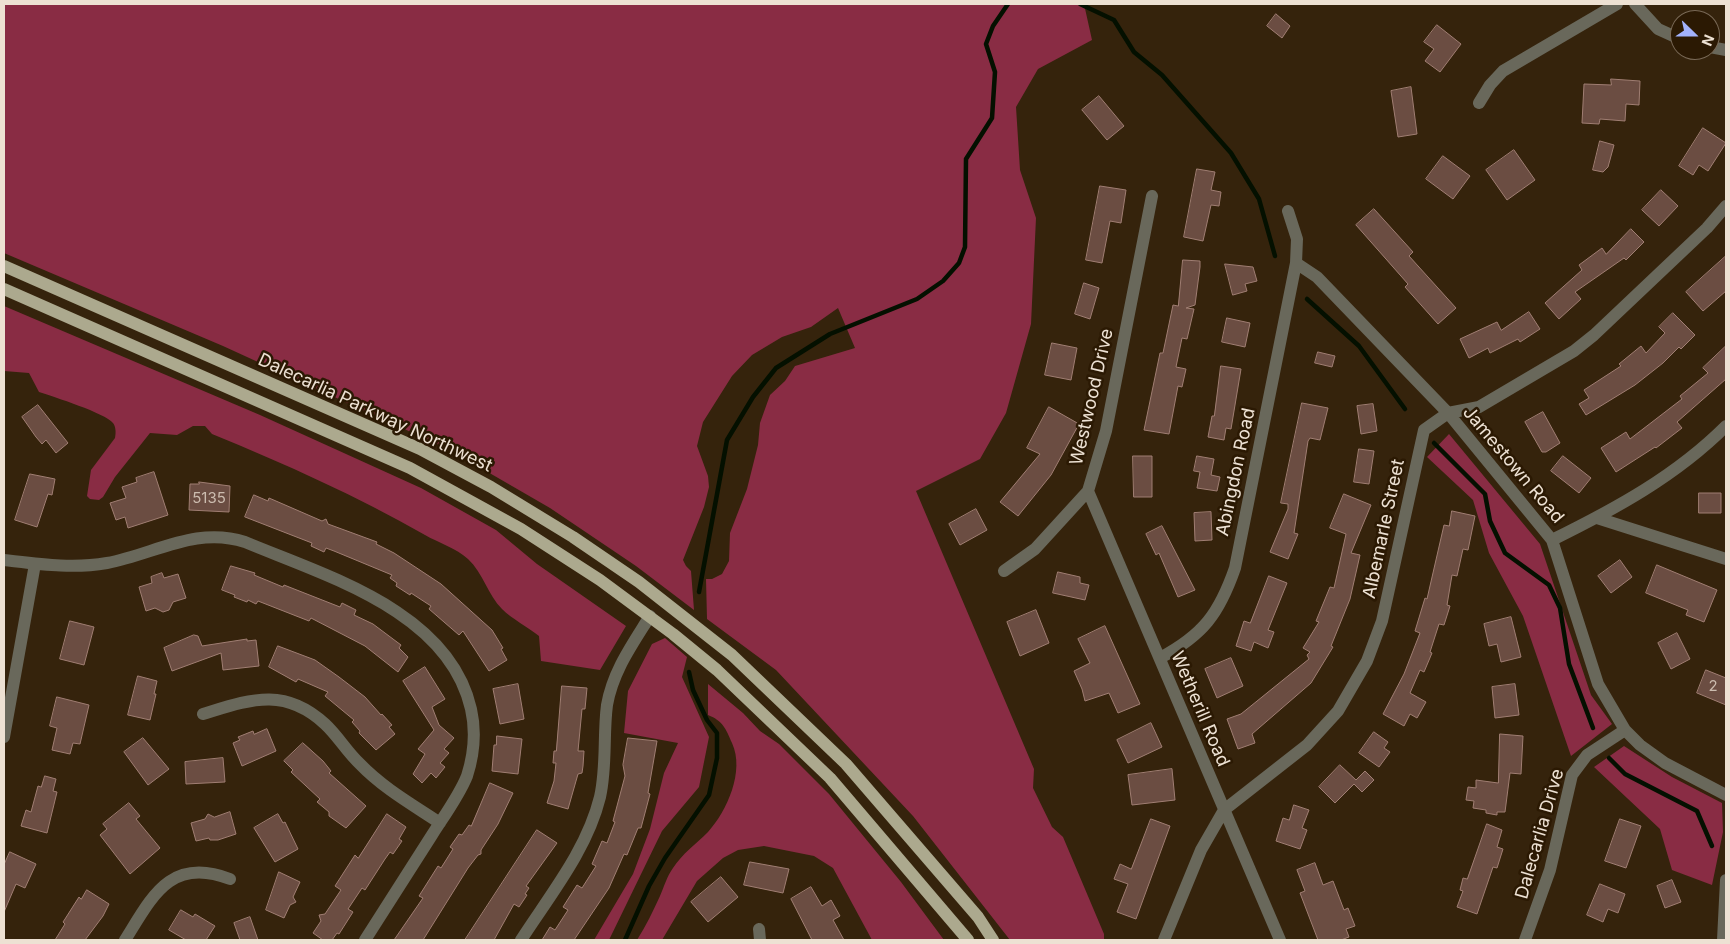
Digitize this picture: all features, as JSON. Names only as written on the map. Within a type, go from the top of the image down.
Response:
[{"type":"main road","name":"Dalecarlia Parkway Northwest","points":[[4,266],[420,449],[524,506],[605,558],[687,618],[732,655],[846,764],[978,917],[993,940]]},
{"type":"main road","name":"Dalecarlia Parkway Northwest","points":[[4,288],[382,454],[480,505],[561,554],[650,616],[717,670],[830,778],[968,940]]},
{"type":"street","points":[[1479,103],[1490,84],[1503,71],[1617,4]]},
{"type":"street","points":[[1635,4],[1658,29],[1670,34]]},
{"type":"street","name":"Westwood Drive","points":[[1004,571],[1035,548],[1088,491],[1106,431],[1152,196]]},
{"type":"street","name":"Albemarle Street","points":[[1164,940],[1201,850],[1224,810],[1307,745],[1338,711],[1370,655],[1382,621],[1424,430],[1448,413],[1479,407],[1574,351],[1608,322],[1707,228],[1726,206]]},
{"type":"street","points":[[1288,211],[1297,239],[1296,264]]},
{"type":"street","name":"Jamestown Road","points":[[1296,264],[1317,277],[1448,413],[1552,540],[1598,684],[1625,730],[1640,746],[1665,763],[1726,795]]},
{"type":"street","name":"Abingdon Road","points":[[1160,658],[1184,645],[1208,624],[1225,595],[1234,568],[1296,264]]},
{"type":"street","points":[[1552,540],[1598,518],[1658,482],[1726,426]]},
{"type":"street","name":"Wetherill Road","points":[[1088,491],[1280,940]]},
{"type":"street","points":[[1598,518],[1726,559]]},
{"type":"street","points":[[4,560],[67,567],[96,564],[133,556],[182,540],[202,537],[226,537],[245,542],[384,603],[415,626],[447,657],[458,673],[470,704],[474,732],[471,760],[462,785],[440,824],[365,940]]},
{"type":"street","points":[[4,737],[36,564]]},
{"type":"street","points":[[521,940],[567,869],[591,823],[602,782],[607,707],[612,684],[624,655],[650,616]]},
{"type":"street","points":[[203,714],[259,698],[279,700],[299,707],[325,724],[372,776],[440,824]]},
{"type":"street","name":"Dalecarlia Drive","points":[[1525,940],[1550,870],[1572,775],[1587,755],[1625,730]]},
{"type":"street","points":[[125,940],[154,894],[170,881],[199,873],[220,875],[230,879]]},
{"type":"street","points":[[1723,940],[1726,926],[1726,880]]},
{"type":"shaded area","points":[[4,4],[1084,4],[1092,40],[1038,69],[1016,107],[1020,170],[1036,218],[1031,324],[1006,413],[980,459],[916,491],[1034,769],[1033,788],[1052,827],[1063,837],[1104,934],[1104,940],[1010,940],[913,816],[776,670],[707,619],[706,579],[712,579],[722,574],[729,561],[730,533],[747,489],[758,445],[760,423],[770,395],[785,381],[795,366],[855,348],[838,308],[811,327],[782,337],[752,355],[732,376],[703,422],[697,446],[708,476],[709,487],[704,507],[683,560],[691,571],[694,610],[636,566],[550,508],[448,449],[223,346],[4,253]]},
{"type":"shaded area","points":[[4,306],[260,415],[421,488],[496,530],[537,564],[626,626],[600,670],[541,661],[539,636],[502,609],[478,571],[463,555],[347,494],[212,434],[205,426],[193,426],[177,435],[150,433],[115,477],[103,497],[99,500],[90,499],[87,496],[91,470],[115,438],[114,425],[108,419],[90,410],[39,392],[29,373],[4,371]]},
{"type":"shaded area","points":[[1449,434],[1540,544],[1591,695],[1612,724],[1571,756],[1523,616],[1489,553],[1473,500],[1427,457]]},
{"type":"shaded area","points":[[665,638],[687,657],[682,677],[709,737],[699,787],[662,831],[609,940],[594,940],[633,874],[650,829],[664,773],[678,743],[624,733],[628,691],[652,644]]},
{"type":"shaded area","points":[[708,684],[743,713],[760,731],[779,744],[829,794],[901,882],[944,940],[872,940],[833,868],[814,856],[764,846],[738,850],[723,858],[697,881],[662,940],[637,940],[652,913],[671,871],[715,823],[722,813],[732,790],[736,766],[735,754],[730,738],[723,726],[708,715]]},
{"type":"shaded area","points":[[1624,746],[1672,777],[1722,803],[1723,832],[1712,885],[1672,870],[1660,829],[1594,767]]},
{"type":"building","points":[[1276,14],[1290,26],[1282,38],[1267,26]]},
{"type":"building","points":[[1437,25],[1461,44],[1440,72],[1425,61],[1434,49],[1424,42]]},
{"type":"building","points":[[1611,79],[1640,81],[1639,105],[1626,104],[1625,121],[1600,119],[1599,124],[1582,123],[1584,84],[1611,85]]},
{"type":"building","points":[[1411,87],[1417,134],[1398,137],[1391,91]]},
{"type":"building","points":[[1099,96],[1124,126],[1107,140],[1082,110]]},
{"type":"building","points":[[1703,128],[1726,143],[1708,171],[1699,165],[1693,175],[1679,166]]},
{"type":"building","points":[[1600,141],[1614,145],[1608,167],[1603,172],[1593,170]]},
{"type":"building","points":[[1514,150],[1535,180],[1507,200],[1486,170]]},
{"type":"building","points":[[1443,156],[1470,176],[1453,199],[1426,179]]},
{"type":"building","points":[[1197,169],[1215,172],[1211,190],[1221,192],[1219,206],[1211,205],[1203,241],[1184,237]]},
{"type":"building","points":[[1100,186],[1126,190],[1121,223],[1110,221],[1102,263],[1086,260]]},
{"type":"building","points":[[1661,190],[1678,206],[1659,226],[1642,210]]},
{"type":"building","points":[[1374,209],[1413,252],[1409,256],[1456,308],[1438,324],[1405,287],[1408,284],[1356,225]]},
{"type":"building","points":[[1631,229],[1644,242],[1626,260],[1624,258],[1575,292],[1581,299],[1559,319],[1545,303],[1582,270],[1579,265],[1602,248],[1606,254]]},
{"type":"building","points":[[1726,256],[1726,291],[1703,311],[1686,292]]},
{"type":"building","points":[[1183,260],[1200,261],[1200,267],[1195,305],[1186,308],[1194,309],[1187,339],[1182,338],[1176,367],[1186,369],[1182,387],[1178,386],[1169,434],[1144,430],[1160,353],[1163,353],[1173,305],[1178,306]]},
{"type":"building","points":[[1225,264],[1253,267],[1257,281],[1245,284],[1247,291],[1233,295]]},
{"type":"building","points":[[1084,283],[1099,288],[1090,319],[1075,314]]},
{"type":"building","points":[[1529,312],[1540,329],[1520,342],[1518,339],[1490,353],[1488,348],[1469,358],[1460,339],[1497,322],[1501,330]]},
{"type":"building","points":[[1673,313],[1695,335],[1681,349],[1679,347],[1663,363],[1635,385],[1586,415],[1579,404],[1589,398],[1584,390],[1621,366],[1619,364],[1641,346],[1646,353],[1665,333],[1659,327]]},
{"type":"building","points":[[1227,318],[1250,323],[1245,347],[1222,342]]},
{"type":"building","points":[[1052,343],[1077,348],[1071,380],[1045,375]]},
{"type":"building","points":[[1726,346],[1726,379],[1677,422],[1682,428],[1656,448],[1616,472],[1601,448],[1626,432],[1630,439],[1682,399],[1680,396],[1708,373],[1703,368]]},
{"type":"building","points":[[1318,352],[1335,356],[1332,367],[1315,363]]},
{"type":"building","points":[[1221,366],[1241,369],[1231,429],[1226,428],[1224,440],[1208,437],[1212,416],[1214,416]]},
{"type":"building","points":[[1302,403],[1328,408],[1320,440],[1310,438],[1308,441],[1294,533],[1298,534],[1288,559],[1270,552],[1288,509],[1288,504],[1281,503]]},
{"type":"building","points":[[1373,404],[1377,431],[1361,434],[1357,406]]},
{"type":"building","points":[[38,405],[68,443],[56,453],[46,440],[42,444],[22,417]]},
{"type":"building","points":[[1049,407],[1079,424],[1051,475],[1018,516],[1000,502],[1040,454],[1027,448]]},
{"type":"building","points":[[1543,412],[1560,443],[1546,452],[1542,452],[1525,422]]},
{"type":"building","points":[[1359,449],[1374,451],[1369,484],[1354,482]]},
{"type":"building","points":[[1133,456],[1152,456],[1152,497],[1134,497]]},
{"type":"building","points":[[1197,456],[1214,459],[1211,475],[1220,477],[1217,491],[1197,488],[1200,472],[1194,471]]},
{"type":"building","points":[[1563,456],[1591,478],[1579,493],[1551,471]]},
{"type":"building","points":[[154,472],[168,515],[128,528],[125,517],[116,520],[110,503],[126,498],[122,487],[137,482],[136,478]]},
{"type":"building","points":[[30,474],[55,479],[52,495],[48,494],[37,527],[15,520]]},
{"type":"building","points":[[199,482],[230,486],[229,512],[189,510],[190,484],[199,484]]},
{"type":"building","points":[[1699,493],[1721,493],[1721,513],[1699,513]]},
{"type":"building","points":[[1344,494],[1371,505],[1351,553],[1360,555],[1350,599],[1331,646],[1333,647],[1311,683],[1252,734],[1255,743],[1238,749],[1227,719],[1241,714],[1309,659],[1307,655],[1310,652],[1303,648],[1319,622],[1316,621],[1330,587],[1334,588],[1346,534],[1330,528]]},
{"type":"building","points":[[254,495],[268,501],[269,498],[322,521],[326,519],[328,524],[377,542],[376,544],[394,553],[441,584],[492,630],[503,648],[501,649],[507,660],[489,671],[463,631],[459,635],[429,609],[431,606],[396,586],[397,583],[390,578],[392,575],[326,548],[324,552],[311,546],[312,543],[245,517]]},
{"type":"building","points":[[976,509],[987,530],[960,545],[949,524]]},
{"type":"building","points":[[1452,511],[1475,516],[1468,550],[1463,549],[1457,576],[1452,575],[1447,605],[1450,606],[1444,625],[1439,624],[1430,652],[1432,653],[1424,672],[1420,670],[1410,693],[1426,702],[1417,718],[1410,714],[1404,726],[1383,714],[1404,674],[1420,633],[1415,631],[1425,598],[1427,599],[1444,525],[1449,526]]},
{"type":"building","points":[[1211,512],[1212,540],[1195,541],[1194,513]]},
{"type":"building","points":[[1162,526],[1195,590],[1178,597],[1159,553],[1156,555],[1146,534]]},
{"type":"building","points":[[1620,560],[1632,577],[1611,593],[1598,576]]},
{"type":"building","points":[[1657,565],[1717,590],[1704,622],[1686,615],[1688,610],[1646,593]]},
{"type":"building","points":[[231,566],[255,573],[254,575],[283,587],[284,585],[340,607],[342,603],[356,610],[354,615],[373,624],[401,645],[399,648],[408,657],[398,672],[365,646],[311,618],[309,621],[258,601],[256,604],[234,597],[235,595],[222,590]]},
{"type":"building","points":[[1058,572],[1080,577],[1080,583],[1089,585],[1085,600],[1053,593]]},
{"type":"building","points":[[162,573],[164,578],[178,574],[186,598],[173,602],[169,610],[163,612],[155,608],[146,611],[139,587],[152,583],[151,577]]},
{"type":"building","points":[[1269,576],[1287,583],[1268,630],[1274,632],[1268,648],[1254,642],[1251,651],[1236,646],[1244,621],[1250,623]]},
{"type":"building","points":[[1036,610],[1049,643],[1020,656],[1007,622]]},
{"type":"building","points":[[1511,617],[1521,657],[1501,662],[1497,644],[1489,646],[1484,624]]},
{"type":"building","points":[[70,621],[94,627],[84,665],[60,659]]},
{"type":"building","points":[[1105,626],[1140,704],[1118,713],[1109,693],[1085,701],[1074,671],[1090,663],[1078,639]]},
{"type":"building","points":[[1677,633],[1690,659],[1671,669],[1658,643]]},
{"type":"building","points":[[194,635],[198,636],[202,646],[247,639],[247,641],[256,640],[259,666],[223,670],[221,653],[172,671],[164,648]]},
{"type":"building","points":[[278,646],[315,660],[339,677],[365,697],[382,714],[392,725],[389,727],[395,734],[376,750],[359,733],[360,731],[352,722],[354,720],[325,696],[328,692],[298,679],[296,682],[269,667]]},
{"type":"building","points":[[1231,658],[1243,686],[1217,698],[1205,669]]},
{"type":"building","points":[[425,667],[445,699],[432,707],[439,725],[454,738],[444,749],[449,753],[440,763],[445,767],[436,778],[431,773],[422,783],[413,774],[425,754],[418,749],[434,730],[403,681]]},
{"type":"building","points":[[1706,670],[1726,678],[1726,705],[1697,693]]},
{"type":"building","points":[[138,676],[157,681],[150,720],[128,715]]},
{"type":"building","points":[[518,684],[524,719],[500,724],[493,689]]},
{"type":"building","points":[[1515,684],[1519,715],[1495,718],[1492,687]]},
{"type":"building","points":[[562,686],[587,688],[585,709],[582,709],[578,751],[584,751],[582,773],[578,774],[568,809],[547,803],[554,781],[556,763],[553,763],[554,751],[556,751]]},
{"type":"building","points":[[57,697],[89,705],[80,744],[73,743],[70,754],[52,750],[57,728],[50,726]]},
{"type":"building","points":[[1151,723],[1162,747],[1128,763],[1117,740]]},
{"type":"building","points":[[267,729],[276,751],[242,766],[233,743],[240,740],[238,737],[253,731],[254,734]]},
{"type":"building","points":[[1374,732],[1388,742],[1384,748],[1390,752],[1379,767],[1359,753]]},
{"type":"building","points":[[1500,734],[1523,736],[1521,774],[1510,773],[1505,812],[1497,812],[1497,815],[1486,813],[1486,810],[1473,808],[1474,801],[1466,800],[1468,787],[1476,788],[1476,780],[1498,783]]},
{"type":"building","points":[[497,736],[522,739],[518,774],[492,771],[494,745],[496,745]]},
{"type":"building","points":[[143,738],[169,769],[148,785],[124,752]]},
{"type":"building","points":[[628,738],[657,741],[648,793],[650,794],[641,828],[638,828],[627,855],[624,854],[609,888],[574,940],[542,940],[550,927],[555,930],[568,910],[563,907],[577,885],[582,888],[596,866],[592,864],[602,841],[607,843],[615,822],[613,821],[625,776],[623,765]]},
{"type":"building","points":[[303,743],[323,761],[331,771],[329,773],[366,806],[346,828],[329,816],[329,812],[317,802],[320,799],[291,772],[293,770],[284,761]]},
{"type":"building","points":[[223,758],[225,782],[186,784],[185,762]]},
{"type":"building","points":[[1340,765],[1356,780],[1365,771],[1374,780],[1362,792],[1354,784],[1335,803],[1319,787]]},
{"type":"building","points":[[1172,769],[1175,800],[1132,805],[1128,775]]},
{"type":"building","points":[[45,776],[56,779],[53,791],[57,792],[47,833],[21,826],[26,810],[31,812],[38,786],[41,787]]},
{"type":"building","points":[[490,783],[513,793],[498,824],[481,850],[481,854],[478,855],[468,868],[423,940],[394,940],[423,898],[419,896],[438,866],[441,868],[453,849],[450,847],[459,834],[462,835],[469,825],[471,826]]},
{"type":"building","points":[[129,803],[140,816],[136,819],[160,848],[130,874],[100,835],[107,829],[103,824]]},
{"type":"building","points":[[1294,805],[1309,810],[1302,828],[1307,830],[1300,849],[1276,841],[1283,818],[1289,820]]},
{"type":"building","points":[[230,812],[236,834],[218,840],[210,840],[209,838],[196,841],[191,823],[205,819],[208,814],[214,817]]},
{"type":"building","points":[[278,814],[283,823],[285,822],[298,849],[275,862],[254,828]]},
{"type":"building","points":[[387,814],[406,827],[399,839],[402,841],[393,854],[390,852],[365,890],[362,888],[348,909],[353,912],[339,934],[337,933],[332,940],[323,940],[313,933],[321,921],[319,915],[325,914],[341,890],[335,886],[355,855],[358,858]]},
{"type":"building","points":[[1151,819],[1170,826],[1136,919],[1117,912],[1128,884],[1114,879],[1120,864],[1131,869]]},
{"type":"building","points":[[1620,819],[1641,826],[1626,868],[1605,861]]},
{"type":"building","points":[[1487,824],[1502,830],[1497,847],[1503,849],[1497,868],[1493,867],[1477,914],[1457,907],[1463,891],[1460,890],[1463,878],[1467,879]]},
{"type":"building","points":[[537,830],[557,843],[526,886],[529,888],[525,894],[527,895],[519,907],[514,904],[494,940],[465,940]]},
{"type":"building","points":[[10,852],[36,864],[25,888],[16,884],[4,912],[4,865]]},
{"type":"building","points":[[750,862],[789,869],[783,893],[744,885]]},
{"type":"building","points":[[1315,863],[1323,885],[1333,881],[1344,910],[1348,908],[1355,926],[1346,929],[1349,937],[1341,940],[1318,940],[1300,893],[1305,891],[1297,870]]},
{"type":"building","points":[[279,872],[300,882],[293,897],[296,902],[290,905],[284,918],[266,910]]},
{"type":"building","points":[[721,877],[738,897],[708,922],[691,902]]},
{"type":"building","points":[[1672,880],[1681,902],[1665,908],[1657,886]]},
{"type":"building","points":[[1600,884],[1625,894],[1618,913],[1608,909],[1603,922],[1587,915]]},
{"type":"building","points":[[811,887],[822,906],[831,900],[840,916],[833,920],[844,940],[812,940],[791,899]]},
{"type":"building","points":[[87,890],[109,904],[103,916],[85,940],[55,940],[65,924],[63,922],[79,897],[81,899]]},
{"type":"building","points":[[181,910],[193,917],[195,914],[215,926],[206,940],[186,940],[169,930]]},
{"type":"building","points":[[250,917],[258,940],[240,940],[234,923]]},
{"type":"waterway","points":[[699,592],[727,440],[753,397],[776,368],[830,334],[917,299],[943,281],[959,263],[965,247],[966,159],[992,118],[995,72],[986,44],[993,26],[1008,4]]},
{"type":"waterway","points":[[1080,4],[1114,20],[1134,52],[1162,75],[1231,153],[1259,199],[1275,256]]},
{"type":"waterway","points":[[1307,299],[1359,346],[1405,409]]},
{"type":"waterway","points":[[1434,443],[1485,494],[1490,521],[1505,553],[1549,585],[1560,608],[1569,664],[1593,728]]},
{"type":"waterway","points":[[625,940],[649,886],[665,858],[709,795],[717,758],[717,733],[707,720],[693,690],[689,672]]},
{"type":"waterway","points":[[1609,758],[1625,774],[1697,811],[1712,846]]}]
